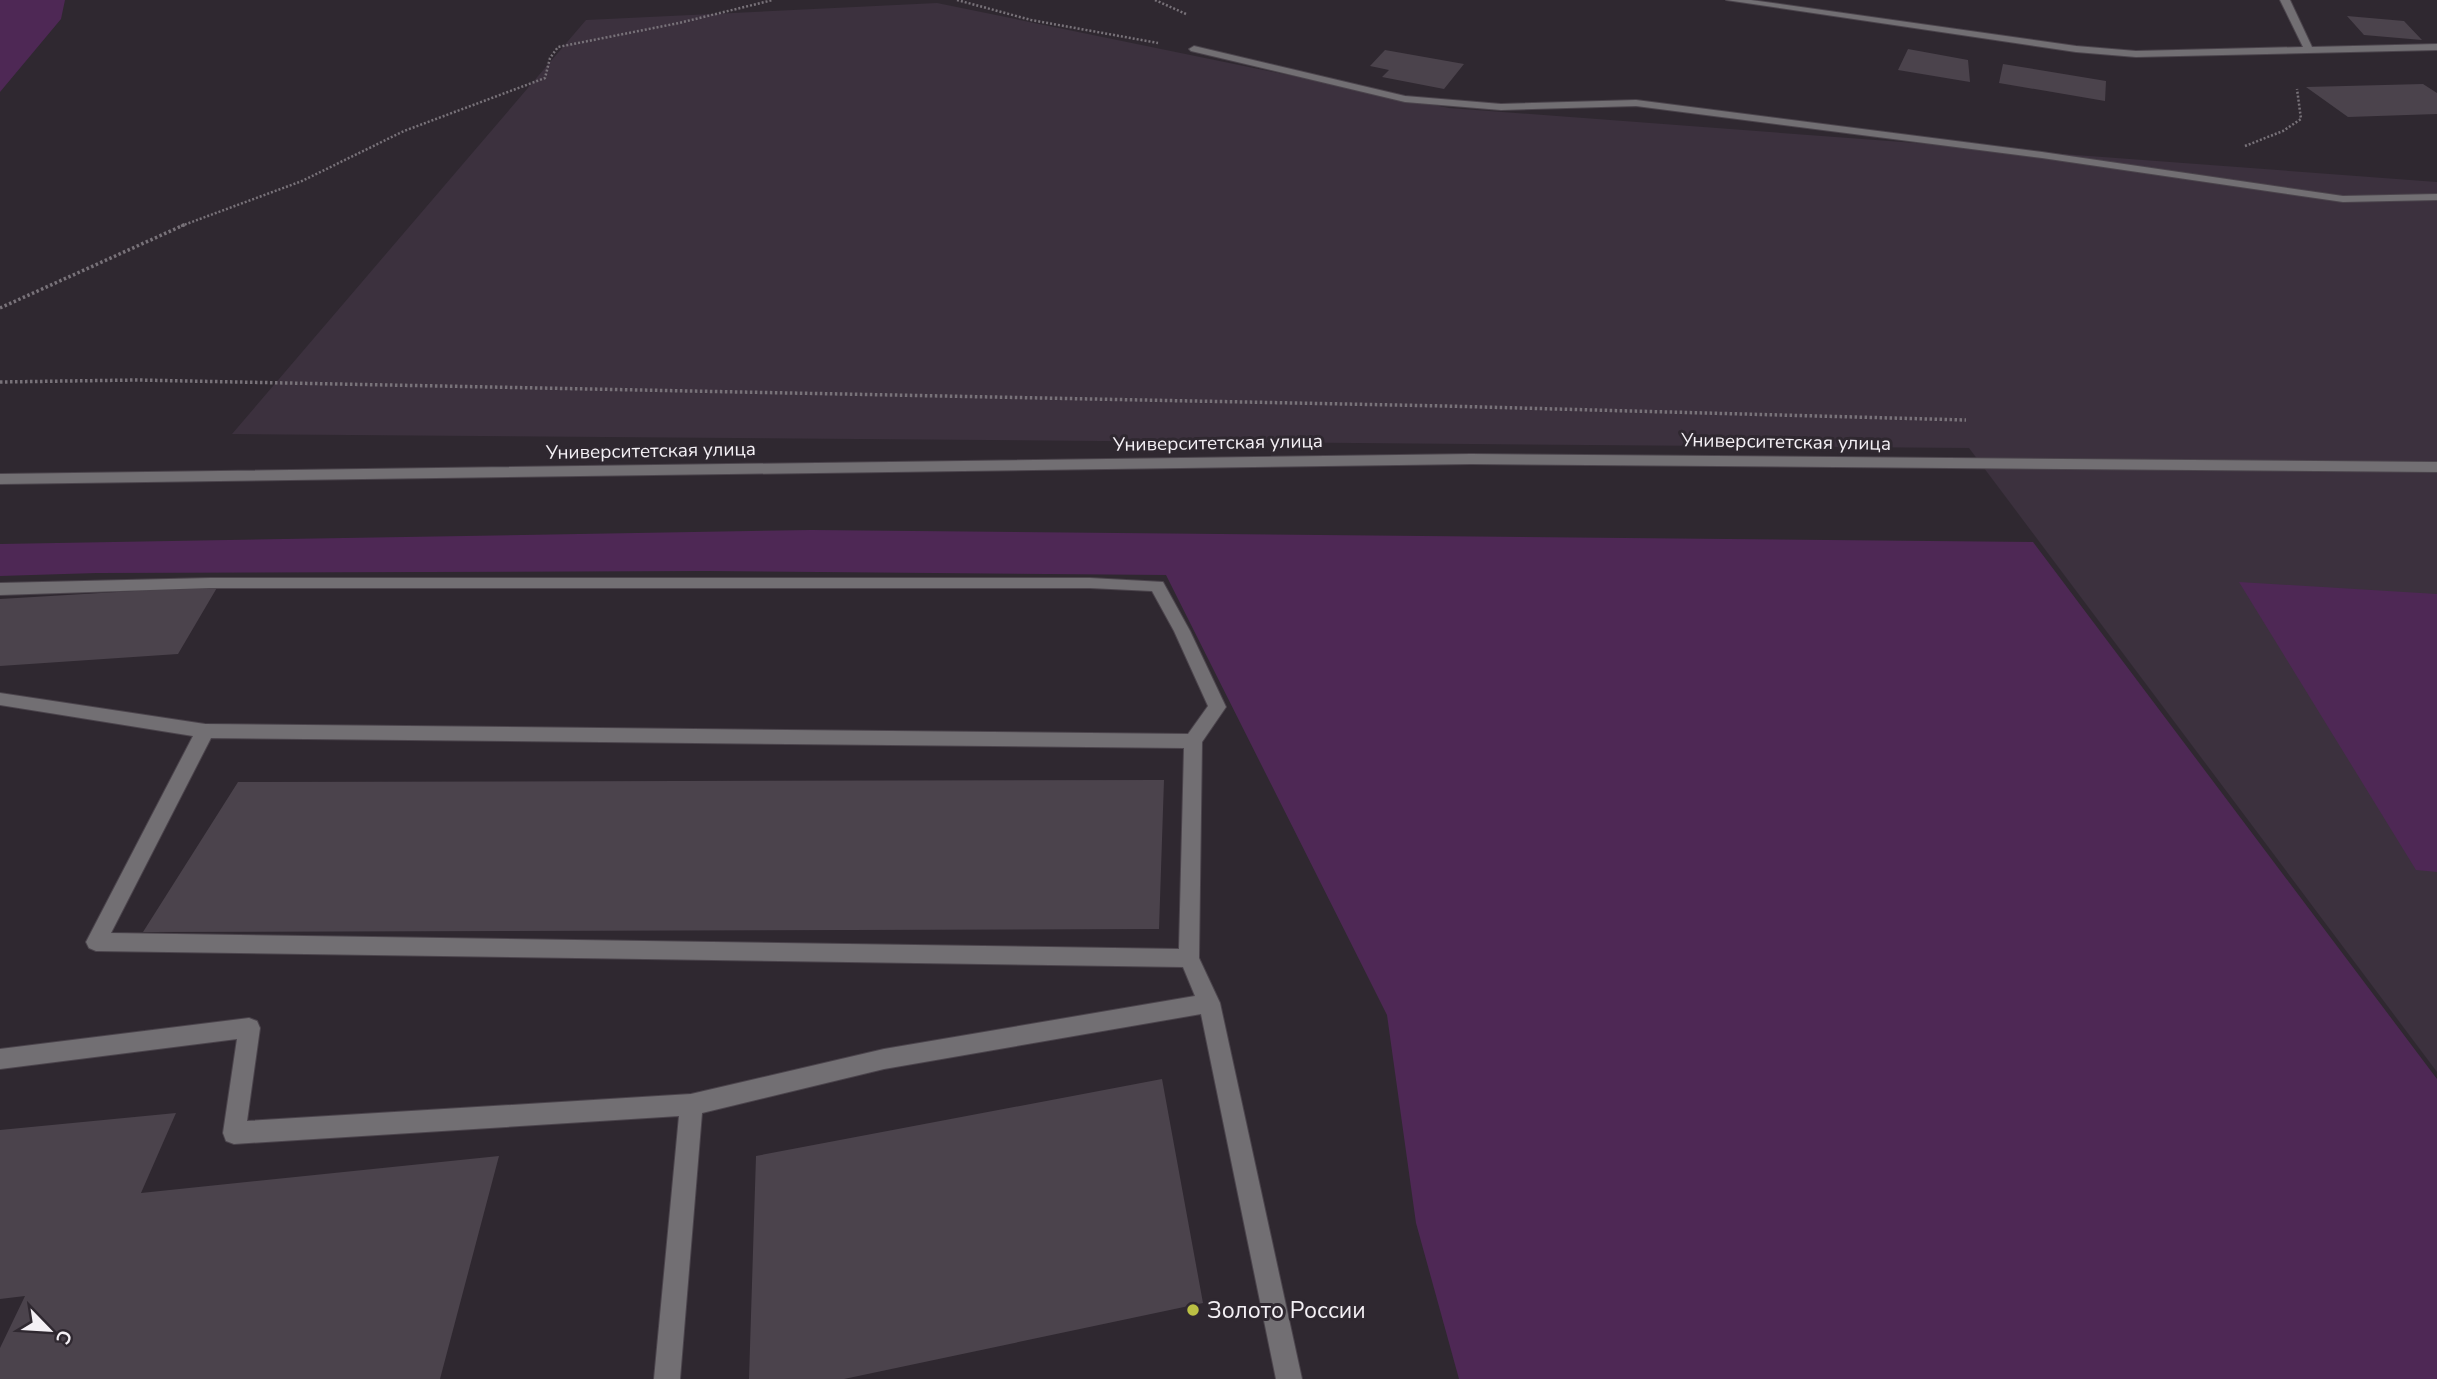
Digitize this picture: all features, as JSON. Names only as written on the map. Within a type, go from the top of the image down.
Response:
[{"type":"street","points":[[1731,0],[2076,49],[2136,54],[2437,47]]},
{"type":"street","points":[[2285,0],[2309,50]]},
{"type":"street","points":[[1194,49],[1405,99],[1501,107],[1636,103],[2028,153],[2343,199],[2437,197]]},
{"type":"street","name":"Университетская улица","points":[[0,479],[1471,459],[2437,467]]},
{"type":"street","points":[[0,589],[210,583],[1090,583],[1157,586],[1182,631],[1217,707],[1194,741],[1189,958],[1209,1003],[1289,1379]]},
{"type":"street","points":[[0,699],[205,731],[1194,741]]},
{"type":"street","points":[[205,731],[96,942],[1189,958]]},
{"type":"street","points":[[0,1059],[249,1028],[234,1133],[691,1105],[775,1080],[891,1057],[1209,1003]]},
{"type":"street","points":[[667,1379],[691,1105]]},
{"type":"path","points":[[0,308],[159,234],[302,181],[404,131],[545,78],[550,58],[558,47],[679,23],[773,0]]},
{"type":"path","points":[[957,0],[1031,20],[1194,49]]},
{"type":"path","points":[[2244,147],[2283,131],[2301,119],[2295,69],[2309,50]]},
{"type":"path","points":[[0,382],[137,380],[1431,406],[1975,420]]},
{"type":"shaded area","points":[[0,0],[65,0],[61,19],[0,92]]},
{"type":"shaded area","points":[[937,3],[1449,108],[2437,182],[2437,1072],[1969,448],[232,434],[586,20]]},
{"type":"shaded area","points":[[811,530],[2033,542],[2437,1079],[2437,1379],[1459,1379],[1416,1223],[1387,1015],[1166,575],[706,571],[97,573],[0,576],[0,544]]},
{"type":"shaded area","points":[[2239,582],[2437,594],[2437,872],[2416,870]]},
{"type":"building","points":[[2347,16],[2404,21],[2422,40],[2364,35]]},
{"type":"building","points":[[1908,49],[1968,60],[1970,82],[1898,70]]},
{"type":"building","points":[[1385,50],[1464,64],[1444,89],[1382,77],[1389,70],[1370,66]]},
{"type":"building","points":[[2003,64],[2106,81],[2105,101],[1999,83]]},
{"type":"building","points":[[2423,84],[2437,93],[2437,114],[2348,117],[2306,87]]},
{"type":"building","points":[[218,586],[178,654],[0,666],[0,599]]},
{"type":"building","points":[[1164,780],[1159,929],[143,932],[238,782]]},
{"type":"building","points":[[1162,1079],[1203,1303],[844,1379],[749,1379],[756,1156]]},
{"type":"building","points":[[176,1113],[141,1193],[499,1156],[440,1379],[0,1379],[0,1348],[25,1296],[0,1299],[0,1130]]},
{"type":"place","name":"Золото России","points":[[1193,1310]]}]
